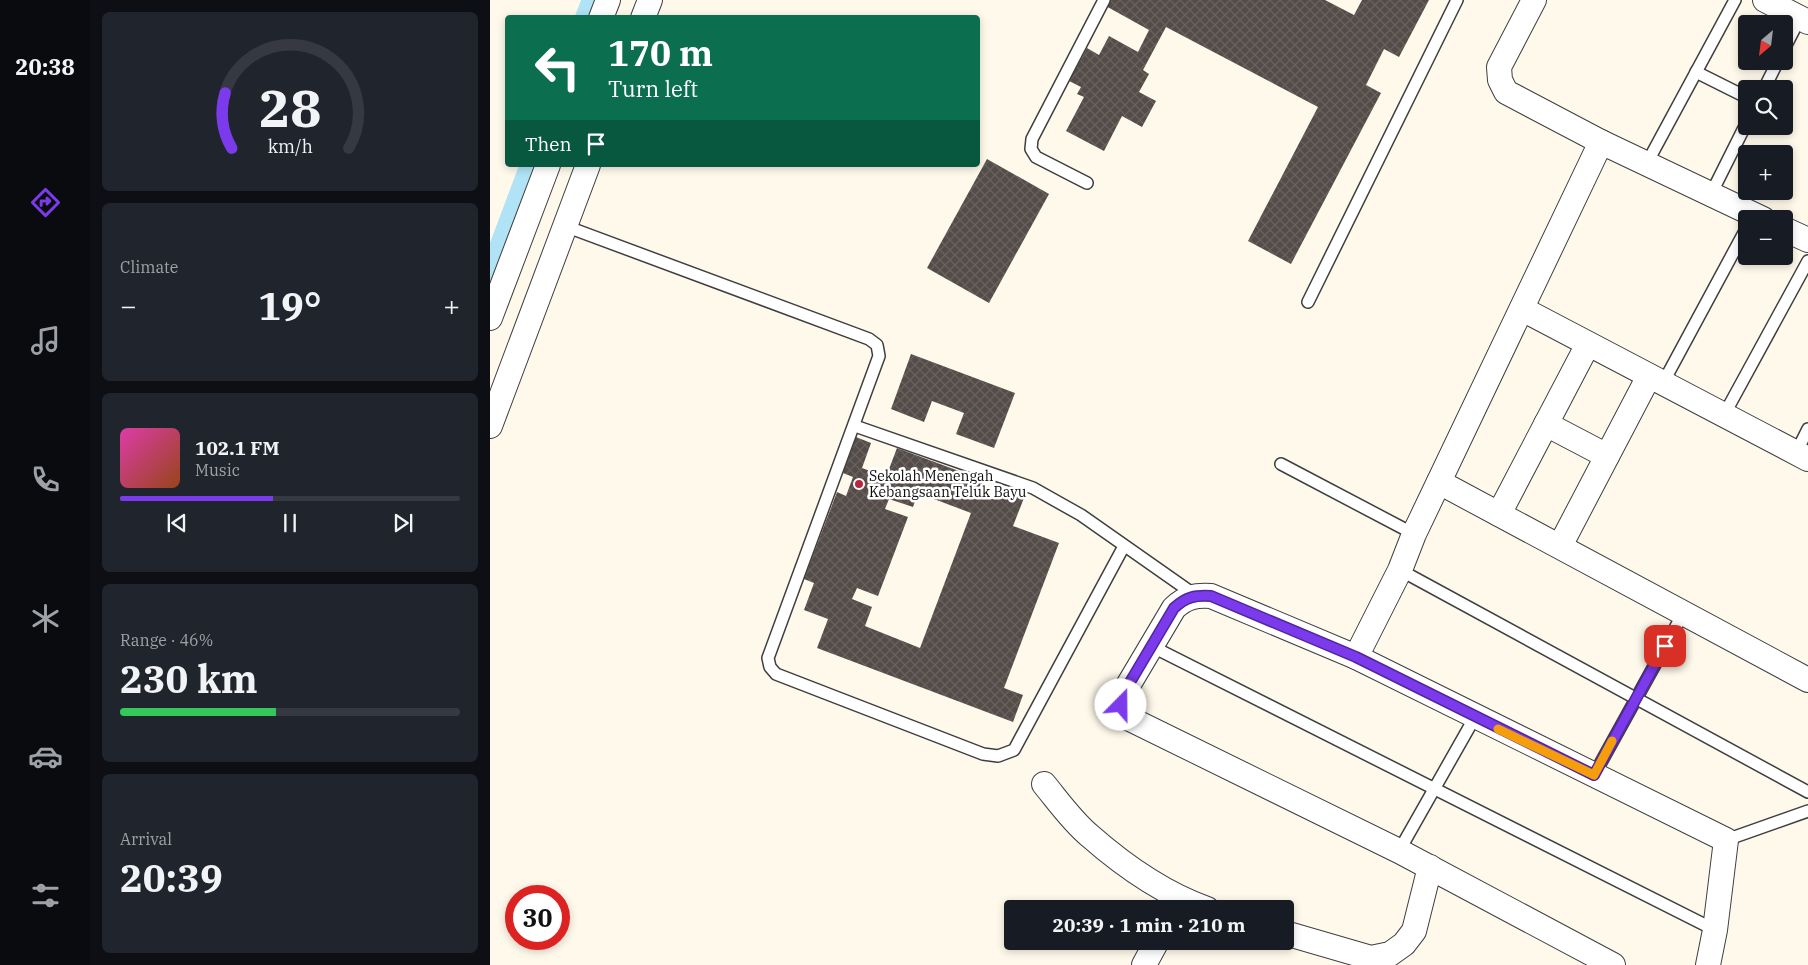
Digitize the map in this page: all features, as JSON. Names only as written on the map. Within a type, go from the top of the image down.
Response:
[{"type":"street","points":[[602,15],[608,0]]},
{"type":"street","points":[[644,15],[650,0]]},
{"type":"street","points":[[1534,0],[1499,66],[1500,80],[1506,92],[1601,142],[1711,194],[1738,210]]},
{"type":"street","points":[[1765,0],[1804,20]]},
{"type":"street","points":[[1356,657],[1400,570],[1414,534],[1601,142]]},
{"type":"street","points":[[490,318],[547,167]]},
{"type":"street","points":[[490,426],[587,167]]},
{"type":"street","points":[[1793,233],[1808,240]]},
{"type":"street","points":[[1522,309],[1802,456]]},
{"type":"street","points":[[1499,514],[1588,344]]},
{"type":"street","points":[[1560,546],[1607,456],[1656,379]]},
{"type":"street","points":[[1546,424],[1607,456]]},
{"type":"street","points":[[1439,482],[1808,680]]},
{"type":"street","points":[[1613,965],[1399,851],[1124,716],[1121,705],[1123,694],[1153,647],[1174,608],[1183,600],[1195,595],[1211,596],[1356,657],[1726,840],[1715,930],[1708,965]]},
{"type":"street","points":[[1044,784],[1088,835],[1173,900]]},
{"type":"street","points":[[1294,936],[1370,962],[1390,954],[1404,944],[1414,931],[1430,867]]},
{"type":"street","points":[[1144,965],[1152,950]]},
{"type":"lane","points":[[1087,183],[1036,157],[1031,149],[1032,139],[1104,0]]},
{"type":"lane","points":[[1308,302],[1457,0]]},
{"type":"lane","points":[[1647,163],[1735,0]]},
{"type":"lane","points":[[1793,36],[1804,20]]},
{"type":"lane","points":[[1696,72],[1738,93]]},
{"type":"lane","points":[[1711,194],[1740,135]]},
{"type":"lane","points":[[565,226],[869,338],[877,345],[879,356],[855,426],[768,658],[770,667],[776,674],[983,754],[998,756],[1014,750],[1124,546]]},
{"type":"lane","points":[[1656,379],[1738,246]]},
{"type":"lane","points":[[1724,415],[1808,261]]},
{"type":"lane","points":[[855,426],[1033,488],[1081,515],[1195,595]]},
{"type":"lane","points":[[1802,456],[1808,429]]},
{"type":"lane","points":[[1281,464],[1414,534]]},
{"type":"lane","points":[[1400,570],[1808,792]]},
{"type":"lane","points":[[1594,775],[1684,612]]},
{"type":"lane","points":[[1153,647],[1715,930]]},
{"type":"lane","points":[[1399,851],[1475,717]]},
{"type":"lane","points":[[1726,840],[1808,811]]},
{"type":"building","points":[[1106,0],[1325,0],[1354,15],[1362,0],[1429,0],[1399,57],[1384,49],[1366,85],[1381,93],[1291,264],[1248,241],[1318,107],[1166,27],[1143,70],[1149,74],[1139,92],[1156,101],[1142,127],[1122,116],[1104,151],[1066,131],[1084,97],[1077,94],[1081,87],[1069,81],[1087,48],[1099,55],[1109,36],[1138,52],[1149,30],[1104,5]]},
{"type":"building","points":[[987,159],[1049,194],[989,303],[927,268]]},
{"type":"building","points":[[911,354],[1015,393],[994,448],[956,434],[964,413],[932,401],[924,422],[891,409]]},
{"type":"building","points":[[856,437],[871,443],[862,468],[886,477],[897,448],[983,480],[980,490],[994,496],[998,488],[1024,498],[1013,526],[1059,543],[1004,688],[1023,695],[1013,722],[817,648],[828,619],[804,610],[814,583],[804,579],[837,492],[846,496],[853,477],[843,473]],"holes":[[[918,493],[971,513],[920,648],[865,626],[872,607],[852,599],[857,588],[878,596],[908,517],[885,509],[889,499],[913,507]]]},
{"type":"waterway","points":[[588,15],[594,0]]},
{"type":"waterway","points":[[490,277],[531,167]]},
{"type":"slow traffic","points":[[1498,729],[1594,775],[1612,741]]},
{"type":"place","name":"Sekolah Menengah Kebangsaan Teluk Bayu","points":[[859,484]]},
{"type":"route","points":[[1121,705],[1123,694],[1153,647],[1174,608],[1183,600],[1195,595],[1211,596],[1356,657],[1594,775],[1665,646]]}]
